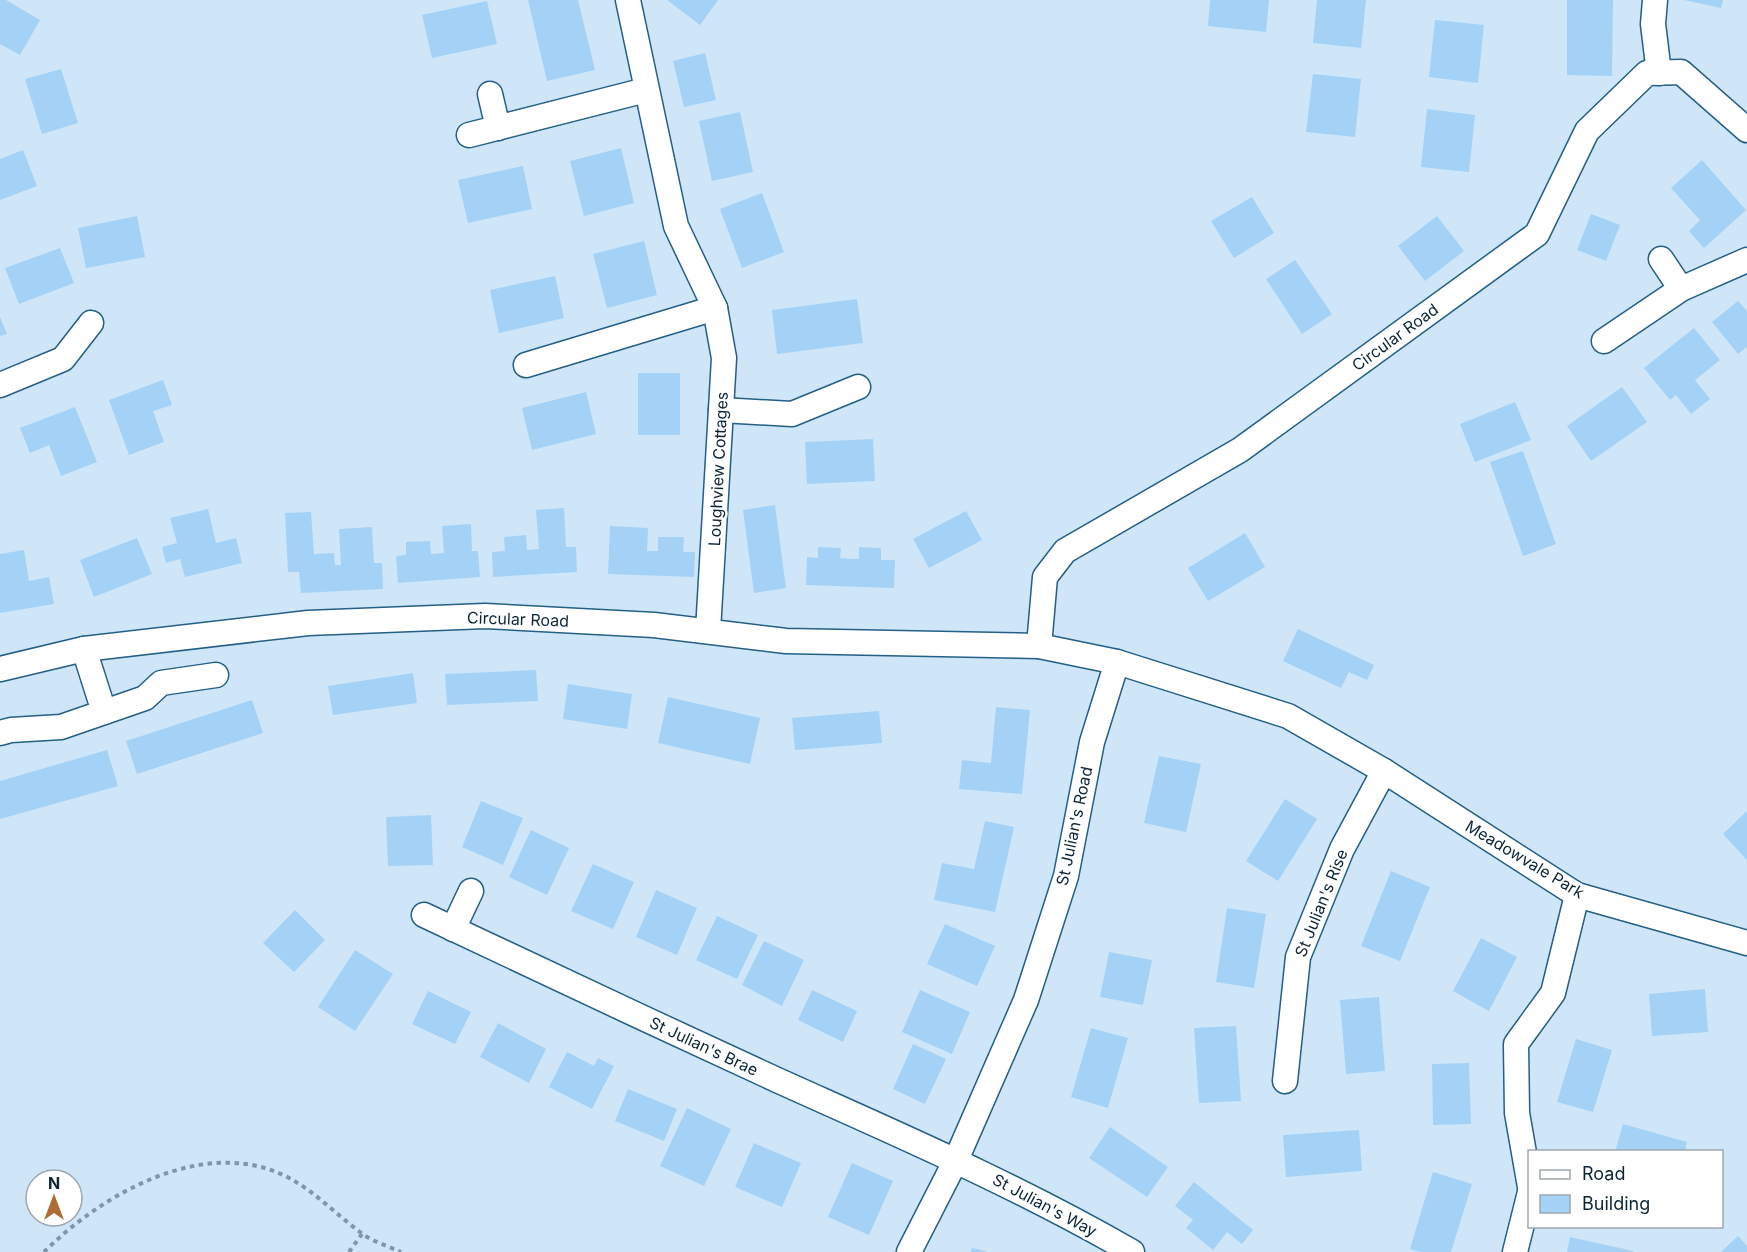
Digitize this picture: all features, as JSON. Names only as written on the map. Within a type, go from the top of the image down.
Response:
[{"type":"street","name":"Loughview Cottages","points":[[628,0],[676,226],[716,308],[724,358],[708,632]]},
{"type":"street","points":[[1655,0],[1653,24],[1659,73],[1681,72],[1747,130]]},
{"type":"street","name":"Circular Road","points":[[1039,646],[1045,577],[1065,551],[1240,450],[1537,234],[1587,131],[1647,73],[1659,73]]},
{"type":"street","points":[[469,135],[646,90]]},
{"type":"street","points":[[489,94],[498,128]]},
{"type":"street","points":[[1661,259],[1681,289]]},
{"type":"street","points":[[1604,341],[1681,289],[1747,260]]},
{"type":"street","points":[[526,365],[716,308]]},
{"type":"street","points":[[0,385],[63,359],[91,323]]},
{"type":"street","points":[[721,411],[792,414],[858,387]]},
{"type":"street","name":"Circular Road","points":[[0,669],[84,649],[308,623],[485,616],[654,625],[786,641],[1039,646],[1118,662]]},
{"type":"street","points":[[84,649],[104,712]]},
{"type":"street","points":[[1118,662],[1288,716],[1384,771]]},
{"type":"street","name":"St Julian's Road","points":[[909,1252],[956,1160],[1026,1000],[1066,876],[1092,742],[1118,662]]},
{"type":"street","points":[[0,733],[11,730],[61,727],[145,698],[161,683],[216,675]]},
{"type":"street","name":"Meadowvale Park","points":[[1384,771],[1577,895],[1747,943]]},
{"type":"street","name":"St Julian's Rise","points":[[1285,1081],[1298,957],[1342,849],[1384,771]]},
{"type":"street","points":[[453,929],[471,891]]},
{"type":"street","points":[[1528,1176],[1517,1113],[1516,1044],[1552,993],[1577,895]]},
{"type":"street","name":"St Julian's Brae","points":[[424,915],[711,1050],[956,1160]]},
{"type":"street","name":"St Julian's Way","points":[[956,1160],[1059,1209],[1132,1252]]},
{"type":"street","points":[[1515,1252],[1528,1200]]},
{"type":"path","points":[[44,1252],[88,1213],[160,1174],[222,1163],[263,1168],[291,1179],[362,1234],[401,1252]]},
{"type":"path","points":[[349,1252],[362,1234]]},
{"type":"building","points":[[0,0],[6,0],[40,20],[20,55],[0,44]]},
{"type":"building","points":[[528,0],[578,0],[595,70],[547,81]]},
{"type":"building","points":[[667,0],[718,0],[700,25]]},
{"type":"building","points":[[1210,0],[1269,0],[1266,32],[1208,26]]},
{"type":"building","points":[[1317,0],[1366,0],[1361,48],[1313,43]]},
{"type":"building","points":[[1567,0],[1613,0],[1612,76],[1567,75]]},
{"type":"building","points":[[1684,0],[1723,0],[1721,8]]},
{"type":"building","points":[[487,1],[497,44],[432,58],[422,15]]},
{"type":"building","points":[[1435,20],[1484,25],[1478,83],[1429,77]]},
{"type":"building","points":[[705,53],[716,100],[684,107],[673,61]]},
{"type":"building","points":[[61,69],[78,123],[42,134],[25,79]]},
{"type":"building","points":[[1313,74],[1361,79],[1355,137],[1306,132]]},
{"type":"building","points":[[1427,109],[1475,115],[1469,172],[1421,167]]},
{"type":"building","points":[[740,112],[753,172],[712,181],[699,121]]},
{"type":"building","points":[[621,148],[634,203],[584,216],[570,161]]},
{"type":"building","points":[[23,150],[37,186],[0,200],[0,159]]},
{"type":"building","points":[[1702,160],[1746,210],[1704,248],[1689,231],[1700,220],[1671,188]]},
{"type":"building","points":[[523,166],[532,209],[468,223],[458,180]]},
{"type":"building","points":[[762,193],[784,252],[742,268],[720,209]]},
{"type":"building","points":[[1252,197],[1274,233],[1234,258],[1211,221]]},
{"type":"building","points":[[1591,214],[1620,225],[1606,261],[1577,250]]},
{"type":"building","points":[[137,216],[145,257],[86,268],[78,228]]},
{"type":"building","points":[[1437,216],[1464,251],[1425,281],[1398,246]]},
{"type":"building","points":[[644,241],[657,295],[607,308],[593,254]]},
{"type":"building","points":[[60,248],[74,283],[19,304],[5,268]]},
{"type":"building","points":[[1295,260],[1332,314],[1302,334],[1266,279]]},
{"type":"building","points":[[555,276],[564,318],[499,333],[490,290]]},
{"type":"building","points":[[857,299],[863,343],[777,354],[772,310]]},
{"type":"building","points":[[1738,301],[1747,311],[1747,347],[1738,354],[1712,322]]},
{"type":"building","points":[[0,317],[7,334],[0,336]]},
{"type":"building","points":[[1694,328],[1720,360],[1695,380],[1710,399],[1691,414],[1676,395],[1670,400],[1644,368]]},
{"type":"building","points":[[638,373],[680,373],[680,435],[638,435]]},
{"type":"building","points":[[163,380],[172,405],[153,411],[164,442],[129,455],[109,400]]},
{"type":"building","points":[[1622,387],[1647,422],[1591,461],[1567,426]]},
{"type":"building","points":[[586,392],[596,434],[532,450],[522,408]]},
{"type":"building","points":[[1515,402],[1531,440],[1475,462],[1460,424]]},
{"type":"building","points":[[75,407],[97,462],[61,476],[49,445],[30,453],[20,428]]},
{"type":"building","points":[[873,439],[875,481],[807,484],[805,442]]},
{"type":"building","points":[[1523,451],[1556,544],[1523,556],[1490,462]]},
{"type":"building","points":[[775,505],[786,588],[754,593],[743,510]]},
{"type":"building","points":[[564,508],[566,547],[576,547],[577,572],[493,577],[492,552],[505,551],[504,537],[526,535],[527,550],[539,549],[536,510]]},
{"type":"building","points":[[208,509],[216,543],[236,538],[242,563],[185,577],[180,559],[166,563],[162,547],[177,543],[170,518]]},
{"type":"building","points":[[966,511],[982,540],[929,568],[913,539]]},
{"type":"building","points":[[311,512],[314,554],[334,553],[335,565],[341,565],[339,529],[372,527],[374,563],[382,563],[383,589],[301,593],[299,572],[288,572],[285,513]]},
{"type":"building","points":[[471,524],[472,551],[478,551],[480,577],[398,583],[396,556],[406,555],[406,542],[430,541],[431,554],[444,553],[442,526]]},
{"type":"building","points":[[610,526],[648,528],[647,551],[658,551],[658,537],[684,537],[683,552],[695,552],[694,577],[608,574]]},
{"type":"building","points":[[1245,533],[1265,567],[1208,601],[1188,568]]},
{"type":"building","points":[[137,538],[152,574],[94,597],[80,560]]},
{"type":"building","points":[[818,547],[841,548],[840,558],[851,559],[859,559],[859,547],[881,548],[881,560],[895,560],[894,588],[806,585],[807,557],[818,558]]},
{"type":"building","points":[[24,550],[29,581],[49,577],[54,604],[0,613],[0,554]]},
{"type":"building","points":[[1298,629],[1374,665],[1367,680],[1349,672],[1341,688],[1283,661]]},
{"type":"building","points":[[536,670],[538,701],[447,705],[445,674]]},
{"type":"building","points":[[413,673],[417,703],[333,715],[328,686]]},
{"type":"building","points":[[568,684],[632,694],[627,729],[563,719]]},
{"type":"building","points":[[668,697],[760,718],[750,764],[658,743]]},
{"type":"building","points":[[252,700],[263,733],[137,774],[126,741]]},
{"type":"building","points":[[996,707],[1030,710],[1022,794],[959,789],[962,760],[991,763]]},
{"type":"building","points":[[879,711],[882,743],[795,750],[792,718]]},
{"type":"building","points":[[107,750],[118,786],[0,819],[0,781]]},
{"type":"building","points":[[1159,756],[1201,764],[1186,832],[1144,823]]},
{"type":"building","points":[[1285,799],[1317,819],[1278,881],[1246,861]]},
{"type":"building","points":[[481,801],[523,818],[503,865],[462,847]]},
{"type":"building","points":[[1747,811],[1747,860],[1723,834]]},
{"type":"building","points":[[431,815],[433,865],[388,866],[386,817]]},
{"type":"building","points":[[985,821],[1014,827],[995,912],[934,900],[942,863],[974,869]]},
{"type":"building","points":[[531,830],[569,848],[547,895],[509,877]]},
{"type":"building","points":[[593,864],[634,882],[613,929],[571,911]]},
{"type":"building","points":[[1391,871],[1430,887],[1400,961],[1361,946]]},
{"type":"building","points":[[656,890],[697,908],[677,955],[636,937]]},
{"type":"building","points":[[1227,908],[1266,914],[1254,988],[1216,982]]},
{"type":"building","points":[[295,910],[325,940],[294,972],[263,943]]},
{"type":"building","points":[[717,916],[758,935],[737,979],[696,960]]},
{"type":"building","points":[[945,924],[995,946],[977,986],[927,964]]},
{"type":"building","points":[[1481,938],[1517,957],[1489,1011],[1453,991]]},
{"type":"building","points":[[764,941],[804,960],[782,1006],[742,985]]},
{"type":"building","points":[[355,950],[393,974],[355,1031],[318,1007]]},
{"type":"building","points":[[1109,952],[1152,960],[1143,1005],[1100,997]]},
{"type":"building","points":[[1705,989],[1708,1032],[1652,1036],[1649,994]]},
{"type":"building","points":[[812,990],[857,1011],[843,1042],[798,1020]]},
{"type":"building","points":[[920,990],[970,1012],[952,1054],[902,1032]]},
{"type":"building","points":[[428,991],[471,1012],[455,1044],[412,1024]]},
{"type":"building","points":[[1379,997],[1385,1071],[1346,1074],[1340,1000]]},
{"type":"building","points":[[498,1023],[546,1049],[529,1083],[480,1057]]},
{"type":"building","points":[[1236,1026],[1241,1101],[1199,1103],[1194,1028]]},
{"type":"building","points":[[1091,1028],[1128,1038],[1108,1108],[1071,1097]]},
{"type":"building","points":[[1576,1039],[1612,1050],[1593,1112],[1557,1102]]},
{"type":"building","points":[[913,1044],[946,1059],[925,1104],[893,1089]]},
{"type":"building","points":[[567,1052],[594,1066],[598,1058],[614,1066],[592,1109],[549,1087]]},
{"type":"building","points":[[1469,1063],[1471,1124],[1433,1125],[1432,1064]]},
{"type":"building","points":[[628,1089],[677,1109],[664,1141],[615,1121]]},
{"type":"building","points":[[687,1108],[731,1129],[704,1186],[660,1166]]},
{"type":"building","points":[[1623,1124],[1687,1142],[1685,1150],[1616,1150]]},
{"type":"building","points":[[1110,1127],[1168,1167],[1147,1197],[1089,1158]]},
{"type":"building","points":[[1359,1130],[1362,1171],[1286,1177],[1283,1135]]},
{"type":"building","points":[[754,1143],[801,1163],[782,1207],[735,1187]]},
{"type":"building","points":[[852,1163],[893,1181],[869,1235],[828,1217]]},
{"type":"building","points":[[1433,1172],[1472,1184],[1451,1252],[1421,1252],[1410,1249]]},
{"type":"building","points":[[1194,1182],[1253,1230],[1242,1244],[1227,1232],[1213,1250],[1186,1228],[1193,1220],[1175,1206]]},
{"type":"building","points":[[1738,1236],[1747,1246],[1747,1252],[1721,1252]]},
{"type":"building","points":[[1570,1237],[1633,1251],[1633,1252],[1567,1252]]},
{"type":"building","points":[[972,1248],[986,1251],[986,1252],[971,1252]]}]
